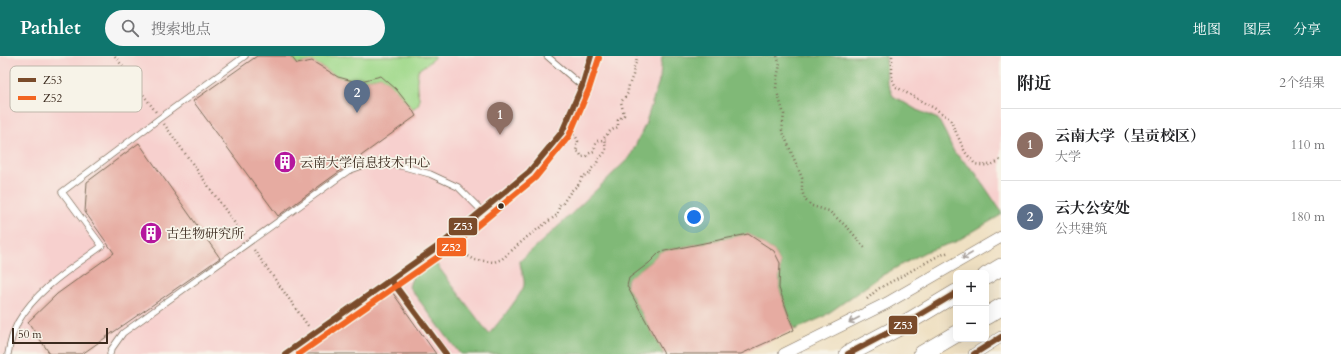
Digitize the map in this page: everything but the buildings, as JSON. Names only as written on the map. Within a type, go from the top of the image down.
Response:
[{"type":"main road","points":[[989,274],[1001,267]]},
{"type":"main road","points":[[848,354],[901,326],[953,295]]},
{"type":"main road","points":[[989,314],[1001,307]]},
{"type":"main road","points":[[922,354],[953,336]]},
{"type":"street","points":[[784,354],[887,303],[1001,237]]},
{"type":"street","points":[[974,354],[1001,337]]},
{"type":"lane","points":[[8,354],[12,336],[19,322],[40,295],[52,283],[102,246],[62,192],[245,56]]},
{"type":"lane","points":[[547,56],[582,86]]},
{"type":"lane","points":[[286,354],[444,242],[529,172],[562,132],[582,86],[591,56]]},
{"type":"lane","points":[[110,354],[111,350],[123,333],[348,171],[373,162],[401,166],[430,174],[458,187],[482,211]]},
{"type":"lane","points":[[391,280],[446,354]]},
{"type":"path","points":[[115,56],[122,66]]},
{"type":"path","points":[[562,132],[575,135],[578,141],[576,151],[579,152],[582,157],[587,156],[594,151],[597,141],[603,140],[610,131],[618,127],[618,120],[624,115],[621,102],[628,93],[637,56]]},
{"type":"path","points":[[777,56],[780,65],[776,88],[784,114],[782,130],[802,178],[802,191],[805,200],[812,206],[829,211],[849,229],[865,248]]},
{"type":"path","points":[[892,56],[892,79],[896,87],[934,108],[950,119],[964,152],[975,164],[985,166],[998,162],[1001,159]]},
{"type":"path","points":[[142,93],[314,333]]},
{"type":"path","points":[[444,242],[474,260],[494,262],[502,259],[527,237],[557,216],[560,204],[563,203],[570,191],[578,185],[583,176],[590,174],[591,169],[604,154],[606,144],[603,140]]},
{"type":"shaded area","points":[[0,56],[1001,56],[1001,215],[955,242],[925,252],[881,276],[823,317],[741,354],[0,354]]},
{"type":"green space","points":[[291,56],[435,56],[431,61],[418,70],[417,91],[419,102],[412,109],[396,89],[381,76],[357,82],[338,77],[312,61],[297,64]]},
{"type":"green space","points":[[662,56],[886,56],[887,82],[893,96],[917,110],[938,119],[954,152],[975,172],[1001,211],[1001,215],[955,242],[925,252],[881,276],[823,317],[794,330],[779,288],[780,263],[774,251],[748,234],[660,252],[649,263],[627,280],[627,286],[664,354],[460,354],[409,287],[412,277],[434,261],[489,334],[509,310],[524,285],[520,261],[563,222],[630,157],[645,125],[660,78]]},
{"type":"transit line","name":"Z53","points":[[285,354],[444,242],[529,172],[562,132],[582,86],[591,56]]},
{"type":"transit line","name":"Z52","points":[[299,354],[449,249],[535,178],[569,136],[589,89],[599,58]]},
{"type":"transit line","name":"Z53","points":[[391,280],[446,354]]},
{"type":"transit line","name":"Z53","points":[[848,354],[901,326],[953,295]]},
{"type":"transit line","name":"Z53","points":[[974,354],[1001,337]]},
{"type":"place","name":"云大公安处","points":[[357,113]]},
{"type":"place","name":"云南大学（呈贡校区）","points":[[500,135]]},
{"type":"place","name":"云南大学信息技术中心","points":[[285,162]]},
{"type":"place","name":"古生物研究所","points":[[151,233]]}]
